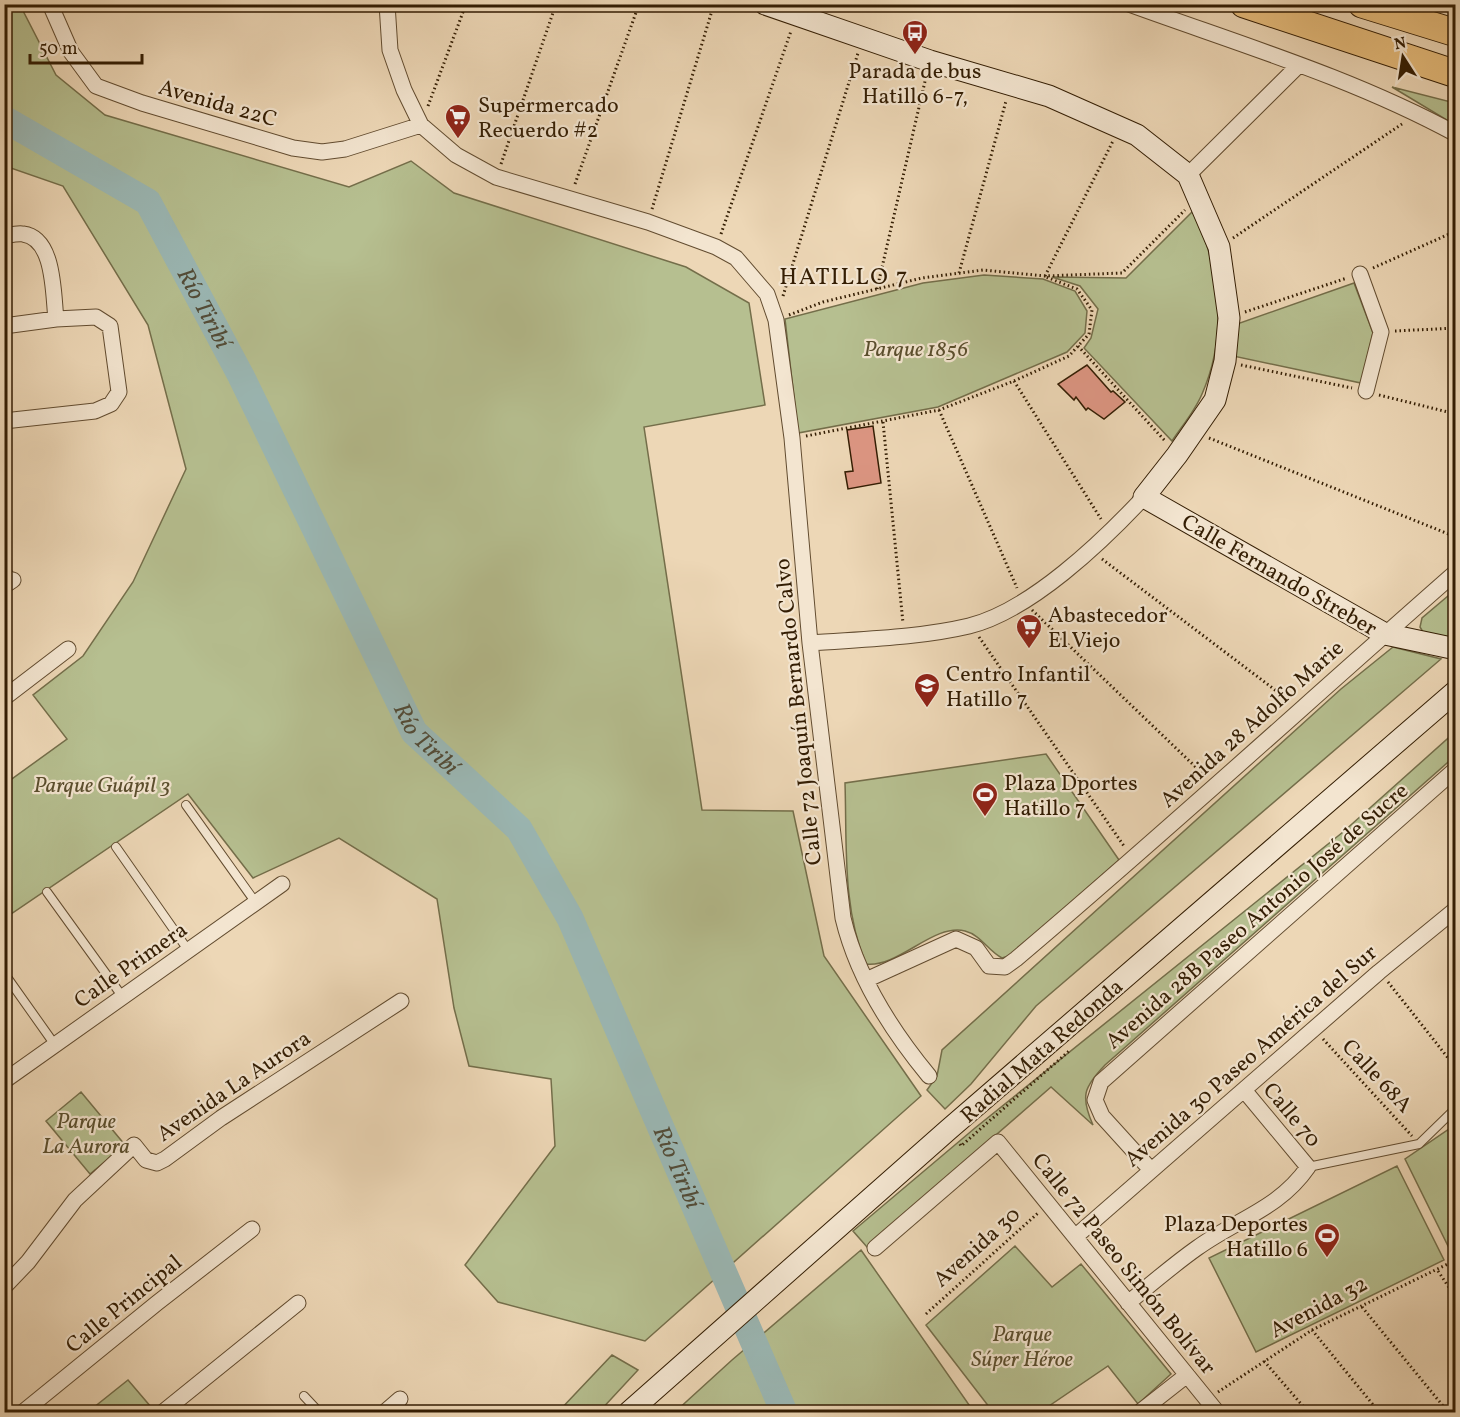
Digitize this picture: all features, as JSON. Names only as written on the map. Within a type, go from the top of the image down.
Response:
[{"type":"highway","points":[[1244,4],[1455,74]]},
{"type":"highway","points":[[1362,4],[1455,33]]},
{"type":"street","name":"Avenida 22C","points":[[50,4],[71,52],[96,86],[142,103],[293,148],[322,152],[345,149],[421,125]]},
{"type":"street","points":[[387,4],[390,50],[404,90],[421,125]]},
{"type":"street","points":[[765,4],[930,61],[1049,96],[1137,135],[1188,175],[1199,196],[1220,247],[1229,318],[1225,361],[1215,400],[1178,455],[1144,497],[1090,551],[1023,602],[971,626],[905,637],[810,643]]},
{"type":"street","points":[[1129,4],[1299,65],[1417,114],[1455,134]]},
{"type":"street","points":[[1188,175],[1299,65]]},
{"type":"street","name":"Calle 72 Joaquín Bernardo Calvo","points":[[421,125],[456,155],[496,177],[570,197],[716,247],[735,258],[755,277],[767,294],[776,320],[792,438],[810,643],[843,918],[851,952],[866,980],[900,1041],[929,1076]]},
{"type":"street","points":[[4,236],[23,234],[38,240],[48,256],[56,319]]},
{"type":"street","points":[[1360,274],[1381,332],[1366,391]]},
{"type":"street","points":[[4,326],[56,319],[96,317],[110,326],[119,392],[111,404],[95,411],[4,421]]},
{"type":"street","name":"Calle Fernando Streber","points":[[1144,497],[1385,634],[1449,647]]},
{"type":"street","name":"Avenida 28 Adolfo Marie","points":[[866,980],[956,939],[976,948],[988,966],[1005,967],[1134,860],[1299,708],[1455,572]]},
{"type":"street","points":[[4,698],[68,649]]},
{"type":"street","name":"Radial Mata Redonda","points":[[629,1413],[933,1144],[1455,690]]},
{"type":"street","name":"Avenida 28B Paseo Antonio José de Sucre","points":[[1151,1170],[1102,1116],[1095,1100],[1101,1082],[1455,769]]},
{"type":"street","name":"Calle Primera","points":[[4,1082],[282,884]]},
{"type":"street","name":"Avenida 30 Paseo América del Sur","points":[[1075,1237],[1379,972],[1455,909]]},
{"type":"street","name":"Avenida La Aurora","points":[[4,1287],[28,1262],[75,1200],[134,1145],[146,1160],[157,1163],[165,1159],[230,1112],[401,1001]]},
{"type":"street","name":"Calle 70","points":[[1244,1090],[1308,1167]]},
{"type":"street","name":"Calle 72 Paseo Simón Bolívar","points":[[875,1248],[998,1142],[1217,1413]]},
{"type":"street","points":[[1128,1303],[1196,1248],[1273,1203],[1294,1186],[1308,1167]]},
{"type":"street","name":"Calle Principal","points":[[22,1413],[149,1309],[252,1229]]},
{"type":"street","points":[[163,1413],[298,1304]]},
{"type":"street","points":[[1140,1413],[1187,1375]]},
{"type":"street","points":[[385,1413],[400,1399]]},
{"type":"lane","points":[[186,805],[256,903]]},
{"type":"lane","points":[[116,848],[188,950]]},
{"type":"lane","points":[[47,892],[122,996]]},
{"type":"lane","points":[[4,973],[56,1044]]},
{"type":"lane","points":[[1308,1167],[1419,1144],[1455,1108]]},
{"type":"lane","points":[[304,1396],[319,1413]]},
{"type":"path","points":[[421,125],[466,4]]},
{"type":"path","points":[[496,177],[556,4]]},
{"type":"path","points":[[570,197],[639,4]]},
{"type":"path","points":[[648,222],[714,4]]},
{"type":"path","points":[[716,247],[797,16]]},
{"type":"path","points":[[776,320],[862,37]]},
{"type":"path","points":[[878,289],[930,61]]},
{"type":"path","points":[[959,273],[1010,84]]},
{"type":"path","points":[[1220,247],[1417,114]]},
{"type":"path","points":[[1044,276],[1120,128]]},
{"type":"path","points":[[776,320],[823,302],[959,273],[983,270],[1044,276],[1122,273],[1199,196]]},
{"type":"path","points":[[1229,318],[1360,274],[1455,231]]},
{"type":"path","points":[[792,438],[939,410],[1014,381],[1069,356],[1089,333],[1092,310],[1077,289],[1044,276]]},
{"type":"path","points":[[1381,332],[1455,328]]},
{"type":"path","points":[[1078,346],[1178,455]]},
{"type":"path","points":[[1225,361],[1366,391],[1455,414]]},
{"type":"path","points":[[1014,381],[1110,533]]},
{"type":"path","points":[[939,410],[1023,602],[1215,785]]},
{"type":"path","points":[[883,422],[905,637]]},
{"type":"path","points":[[1194,432],[1455,537]]},
{"type":"path","points":[[1090,551],[1299,708]]},
{"type":"path","points":[[971,626],[1134,860]]},
{"type":"path","points":[[1379,972],[1455,1068]]},
{"type":"path","name":"Calle 68A","points":[[1313,1029],[1419,1144]]},
{"type":"path","name":"Avenida 30","points":[[926,1314],[1048,1204]]},
{"type":"path","name":"Avenida 32","points":[[1207,1400],[1312,1330],[1438,1271],[1455,1260]]},
{"type":"path","points":[[1438,1271],[1455,1298]]},
{"type":"path","points":[[1362,1308],[1448,1413]]},
{"type":"path","points":[[1312,1330],[1379,1413]]},
{"type":"path","points":[[1264,1361],[1308,1413]]},
{"type":"green space","name":"Parque Guápil 3","points":[[5,5],[20,5],[56,75],[105,115],[349,187],[411,161],[454,193],[686,267],[749,303],[765,405],[644,427],[702,810],[793,811],[824,956],[921,1096],[645,1341],[498,1302],[465,1265],[555,1146],[551,1079],[469,1066],[454,1008],[437,899],[339,838],[253,878],[188,794],[5,918],[5,784],[67,739],[33,695],[83,656],[133,582],[186,469],[148,325],[63,186],[5,166]]},
{"type":"green space","points":[[1392,87],[1455,103],[1455,125]]},
{"type":"green space","points":[[1194,210],[1203,232],[1215,278],[1218,301],[1216,348],[1202,394],[1172,441],[1084,348],[1091,338],[1098,309],[1080,286],[1052,277],[1126,278]]},
{"type":"green space","name":"Parque 1856","points":[[984,275],[1043,279],[1075,291],[1087,311],[1085,333],[1067,352],[938,407],[798,433],[785,319],[923,283]]},
{"type":"green space","points":[[1354,283],[1373,333],[1361,383],[1233,356],[1237,324]]},
{"type":"green space","points":[[1455,590],[1455,639],[1423,632],[1420,627],[1422,618]]},
{"type":"green space","points":[[1393,647],[1441,659],[1036,1006],[971,1084],[945,1109],[927,1090],[937,1076],[942,1050],[1341,689]]},
{"type":"green space","points":[[1455,732],[1455,756],[1105,1065],[1092,1080],[1086,1092],[1086,1106],[1093,1125],[1051,1087],[867,1247],[853,1231],[975,1128],[1343,832]]},
{"type":"green space","points":[[1046,754],[1119,860],[1012,955],[1002,958],[971,933],[953,930],[928,939],[891,959],[866,964],[858,943],[849,898],[845,783]]},
{"type":"green space","name":"Parque La Aurora","points":[[81,1092],[125,1145],[90,1174],[46,1121]]},
{"type":"green space","points":[[1455,1125],[1456,1251],[1452,1254],[1405,1159]]},
{"type":"green space","name":"Plaza Deportes Hatillo 6","points":[[1397,1166],[1444,1260],[1256,1352],[1209,1258]]},
{"type":"green space","name":"Parque Súper Héroe","points":[[1015,1246],[1052,1287],[1081,1264],[1171,1374],[1138,1404],[1108,1366],[1040,1412],[993,1412],[926,1325]]},
{"type":"green space","points":[[861,1250],[974,1412],[675,1412],[732,1360]]},
{"type":"green space","points":[[612,1355],[638,1370],[599,1412],[558,1412]]},
{"type":"green space","points":[[128,1380],[151,1407],[145,1412],[88,1412]]},
{"type":"building","points":[[1087,365],[1111,392],[1113,391],[1125,402],[1104,419],[1088,408],[1086,410],[1076,397],[1074,400],[1058,384]]},
{"type":"building","points":[[873,426],[881,483],[848,489],[845,472],[853,471],[847,430]]},
{"type":"waterway","name":"Río Tiribí","points":[[4,119],[148,202],[241,376],[414,732],[519,829],[570,918],[784,1412]]},
{"type":"place","name":"Parada de bus Hatillo 6-7,","points":[[915,56]]},
{"type":"place","name":"Supermercado Recuerdo #2","points":[[458,140]]},
{"type":"place","name":"Abastecedor El Viejo","points":[[1029,650]]},
{"type":"place","name":"Centro Infantil Hatillo 7","points":[[927,709]]},
{"type":"place","name":"Plaza Dportes Hatillo 7","points":[[985,818]]},
{"type":"place","name":"Plaza Deportes Hatillo 6","points":[[1327,1259]]},
{"type":"district","name":"HATILLO 7","points":[[844,276]]}]
